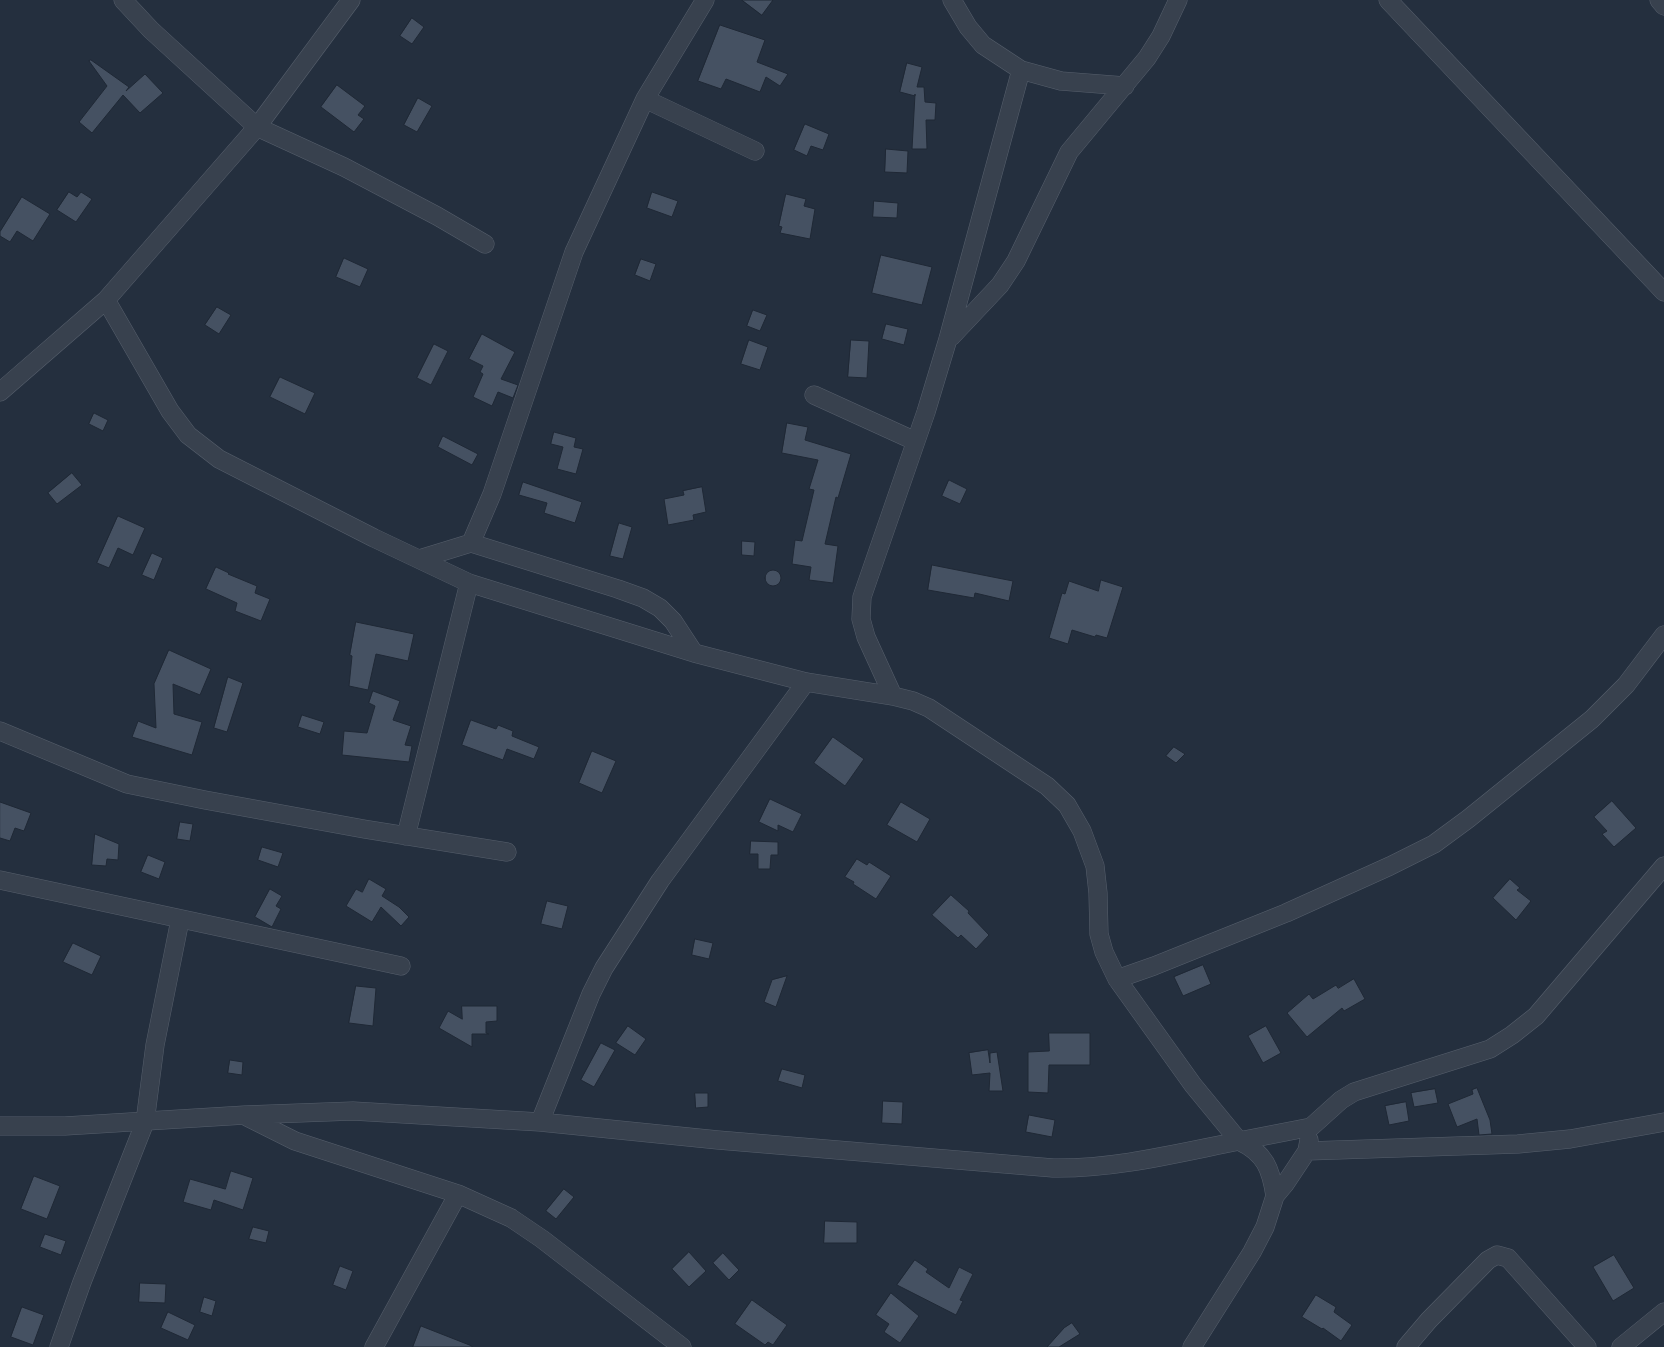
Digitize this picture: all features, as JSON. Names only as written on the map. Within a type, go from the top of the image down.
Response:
[{"type":"street","points":[[123,0],[151,30],[258,126],[352,171],[485,244]]},
{"type":"street","points":[[0,392],[106,300],[258,126],[351,0]]},
{"type":"street","points":[[471,543],[492,494],[574,252],[645,99],[705,0]]},
{"type":"street","points":[[952,0],[968,27],[983,45],[1021,70],[1061,81],[1125,86]]},
{"type":"street","points":[[948,339],[1000,285],[1016,261],[1069,152],[1147,58],[1178,0]]},
{"type":"street","points":[[1388,0],[1664,292]]},
{"type":"street","points":[[1659,0],[1664,6]]},
{"type":"street","points":[[893,696],[866,637],[861,618],[862,597],[948,339],[1021,70]]},
{"type":"street","points":[[645,99],[755,151]]},
{"type":"street","points":[[106,300],[170,411],[188,435],[219,459],[374,538],[468,583],[694,653],[806,682],[913,701],[929,708],[1047,786],[1067,806],[1082,831],[1095,866],[1099,934],[1104,952],[1117,979],[1193,1085],[1239,1141],[1252,1147],[1264,1159],[1272,1178],[1275,1196]]},
{"type":"street","points":[[814,395],[915,441]]},
{"type":"street","points":[[419,559],[471,543],[643,598],[660,608],[674,621],[694,653]]},
{"type":"street","points":[[406,836],[468,583]]},
{"type":"street","points":[[1117,979],[1286,913],[1434,844],[1592,719],[1626,685],[1664,635]]},
{"type":"street","points":[[540,1122],[591,994],[604,968],[660,881],[806,682]]},
{"type":"street","points":[[0,731],[127,784],[224,804],[507,852]]},
{"type":"street","points":[[0,1126],[65,1126],[244,1115],[353,1111],[540,1122],[718,1140],[1062,1168],[1079,1169],[1110,1165],[1311,1127],[1341,1100],[1354,1092],[1490,1050],[1536,1016],[1664,866]]},
{"type":"street","points":[[0,880],[401,966]]},
{"type":"street","points":[[59,1347],[82,1282],[145,1122],[156,1045],[180,920]]},
{"type":"street","points":[[244,1115],[295,1141],[458,1194],[511,1218],[542,1239],[682,1347]]},
{"type":"street","points":[[1307,1151],[1518,1144],[1570,1139],[1664,1122]]},
{"type":"street","points":[[1192,1347],[1252,1252],[1265,1227],[1275,1196],[1307,1151],[1311,1127]]},
{"type":"street","points":[[374,1347],[458,1194]]},
{"type":"street","points":[[1406,1347],[1429,1320],[1488,1260],[1498,1255],[1508,1258],[1587,1347]]},
{"type":"street","points":[[1621,1347],[1664,1312]]},
{"type":"building","points":[[742,0],[773,0],[762,15]]},
{"type":"building","points":[[412,18],[424,27],[412,44],[400,36]]},
{"type":"building","points":[[720,25],[765,40],[757,62],[788,74],[780,86],[766,77],[760,92],[726,79],[721,89],[698,81]]},
{"type":"building","points":[[91,60],[129,87],[126,91],[145,74],[163,93],[140,113],[123,95],[92,133],[79,122],[107,86],[89,61]]},
{"type":"building","points":[[907,63],[922,67],[917,87],[924,87],[925,102],[936,103],[935,120],[926,120],[927,149],[912,149],[915,96],[900,92]]},
{"type":"building","points":[[337,85],[365,106],[358,115],[364,119],[354,132],[321,107]]},
{"type":"building","points":[[418,98],[432,106],[417,132],[404,125]]},
{"type":"building","points":[[805,124],[829,134],[823,150],[811,146],[807,156],[794,150]]},
{"type":"building","points":[[886,149],[908,151],[907,173],[885,172]]},
{"type":"building","points":[[69,192],[77,197],[81,192],[92,199],[76,222],[57,210]]},
{"type":"building","points":[[652,192],[678,201],[672,217],[647,208]]},
{"type":"building","points":[[786,194],[806,199],[804,206],[815,209],[810,239],[780,233],[782,227],[779,226]]},
{"type":"building","points":[[22,197],[50,214],[33,241],[17,231],[10,242],[0,236],[0,232]]},
{"type":"building","points":[[874,201],[898,203],[897,218],[873,217]]},
{"type":"building","points":[[881,255],[932,267],[922,305],[872,293]]},
{"type":"building","points":[[344,258],[368,269],[360,287],[336,277]]},
{"type":"building","points":[[641,259],[656,264],[650,281],[635,275]]},
{"type":"building","points":[[217,307],[231,315],[219,334],[205,325]]},
{"type":"building","points":[[753,310],[767,315],[760,331],[747,326]]},
{"type":"building","points":[[886,324],[908,329],[904,345],[882,339]]},
{"type":"building","points":[[482,334],[515,352],[501,379],[518,385],[513,398],[498,392],[492,406],[473,397],[483,374],[480,372],[483,366],[469,359]]},
{"type":"building","points":[[749,340],[768,347],[760,370],[741,364]]},
{"type":"building","points":[[851,340],[869,341],[867,378],[848,377]]},
{"type":"building","points":[[434,344],[448,351],[431,385],[417,378]]},
{"type":"building","points":[[280,377],[315,393],[305,414],[270,397]]},
{"type":"building","points":[[94,413],[108,420],[103,431],[89,424]]},
{"type":"building","points":[[787,423],[808,427],[805,440],[851,454],[838,498],[836,497],[825,544],[838,546],[833,583],[809,580],[811,567],[792,564],[795,540],[802,541],[814,490],[809,489],[818,460],[782,453]]},
{"type":"building","points":[[554,432],[576,438],[574,447],[583,449],[576,474],[557,469],[563,447],[551,444]]},
{"type":"building","points":[[443,436],[478,454],[472,465],[438,447]]},
{"type":"building","points":[[72,473],[82,485],[57,504],[48,493]]},
{"type":"building","points":[[949,480],[967,489],[960,504],[942,496]]},
{"type":"building","points":[[523,482],[582,502],[575,523],[544,513],[547,503],[519,495]]},
{"type":"building","points":[[702,487],[706,512],[693,515],[694,520],[668,525],[664,499],[684,495],[683,491]]},
{"type":"building","points":[[118,516],[145,528],[133,555],[118,548],[109,568],[97,563]]},
{"type":"building","points":[[619,523],[632,527],[623,559],[610,556]]},
{"type":"building","points":[[742,541],[755,542],[754,556],[742,555]]},
{"type":"building","points":[[152,553],[163,558],[154,580],[142,575]]},
{"type":"building","points":[[932,565],[1013,581],[1009,601],[975,593],[974,598],[928,590]]},
{"type":"building","points":[[216,567],[257,586],[255,593],[270,599],[261,621],[235,611],[237,603],[206,589]]},
{"type":"building","points":[[770,570],[776,570],[781,575],[779,584],[770,586],[765,581],[765,575]]},
{"type":"building","points":[[1101,580],[1123,587],[1107,638],[1096,635],[1095,637],[1072,630],[1068,644],[1049,638],[1062,593],[1065,594],[1069,581],[1098,591]]},
{"type":"building","points":[[356,622],[414,634],[408,661],[376,654],[368,690],[349,686],[352,656],[350,655]]},
{"type":"building","points":[[169,650],[211,669],[200,695],[173,684],[174,714],[202,722],[192,755],[132,737],[138,721],[156,728],[154,684]]},
{"type":"building","points":[[228,677],[243,683],[227,732],[214,728]]},
{"type":"building","points":[[373,691],[400,701],[393,720],[411,726],[405,745],[412,746],[409,762],[342,755],[344,731],[367,733],[375,706],[369,703]]},
{"type":"building","points":[[302,715],[324,722],[320,734],[298,727]]},
{"type":"building","points":[[471,720],[496,729],[498,725],[513,731],[512,736],[539,747],[534,759],[507,749],[503,760],[462,745]]},
{"type":"building","points":[[833,737],[864,759],[845,786],[814,763]]},
{"type":"building","points":[[1174,747],[1185,754],[1176,763],[1166,756]]},
{"type":"building","points":[[592,751],[616,761],[602,793],[579,783]]},
{"type":"building","points":[[770,799],[802,814],[793,832],[778,825],[778,831],[759,822]]},
{"type":"building","points":[[1612,801],[1636,828],[1614,847],[1602,834],[1607,831],[1594,817]]},
{"type":"building","points":[[0,802],[31,813],[24,831],[15,828],[10,841],[0,838]]},
{"type":"building","points":[[901,802],[930,819],[917,842],[887,825]]},
{"type":"building","points":[[180,822],[193,824],[190,841],[177,839]]},
{"type":"building","points":[[95,834],[119,844],[118,860],[107,859],[106,866],[92,865]]},
{"type":"building","points":[[751,841],[778,842],[778,855],[771,855],[770,869],[758,869],[758,854],[750,854]]},
{"type":"building","points":[[262,847],[283,853],[278,867],[258,860]]},
{"type":"building","points":[[148,855],[165,862],[159,879],[141,872]]},
{"type":"building","points":[[857,859],[867,865],[869,862],[891,876],[876,899],[845,877]]},
{"type":"building","points":[[369,879],[386,889],[382,896],[399,907],[409,917],[401,926],[381,907],[372,922],[346,906],[356,889],[362,892]]},
{"type":"building","points":[[1510,879],[1520,888],[1517,890],[1531,901],[1516,920],[1493,898]]},
{"type":"building","points":[[270,889],[282,896],[276,906],[281,909],[272,927],[255,917]]},
{"type":"building","points":[[951,895],[969,911],[968,913],[989,935],[976,949],[961,935],[958,938],[932,915]]},
{"type":"building","points":[[547,901],[568,906],[562,929],[541,924]]},
{"type":"building","points":[[695,939],[713,943],[709,959],[692,955]]},
{"type":"building","points":[[73,943],[101,956],[92,975],[63,962]]},
{"type":"building","points":[[1203,965],[1211,984],[1183,996],[1174,977]]},
{"type":"building","points":[[787,976],[776,1007],[764,1002],[772,980]]},
{"type":"building","points":[[1354,979],[1365,999],[1344,1011],[1342,1008],[1307,1037],[1287,1013],[1309,994],[1313,999],[1336,985],[1338,988]]},
{"type":"building","points":[[356,986],[376,988],[373,1026],[349,1023]]},
{"type":"building","points":[[462,1006],[497,1006],[497,1021],[486,1022],[486,1033],[489,1034],[472,1034],[472,1047],[439,1028],[448,1011],[462,1019]]},
{"type":"building","points":[[628,1026],[646,1039],[635,1055],[616,1043]]},
{"type":"building","points":[[1266,1026],[1281,1053],[1263,1063],[1248,1036]]},
{"type":"building","points":[[1049,1033],[1090,1033],[1090,1065],[1049,1065],[1048,1093],[1028,1092],[1028,1052],[1049,1051]]},
{"type":"building","points":[[601,1043],[615,1050],[594,1087],[581,1080]]},
{"type":"building","points":[[988,1050],[990,1063],[990,1053],[997,1052],[1003,1091],[989,1091],[990,1073],[972,1075],[969,1053]]},
{"type":"building","points":[[230,1060],[243,1062],[242,1075],[228,1073]]},
{"type":"building","points":[[782,1069],[805,1075],[802,1088],[778,1081]]},
{"type":"building","points":[[1477,1088],[1490,1120],[1492,1134],[1479,1135],[1477,1119],[1457,1127],[1448,1104],[1473,1094],[1472,1090]]},
{"type":"building","points":[[1435,1089],[1438,1103],[1414,1107],[1411,1093]]},
{"type":"building","points":[[695,1093],[708,1093],[708,1107],[696,1108]]},
{"type":"building","points":[[883,1101],[903,1102],[902,1124],[882,1123]]},
{"type":"building","points":[[1406,1102],[1409,1121],[1389,1125],[1385,1106]]},
{"type":"building","points":[[1029,1115],[1055,1120],[1052,1137],[1026,1132]]},
{"type":"building","points":[[231,1171],[253,1178],[243,1210],[214,1200],[211,1210],[183,1202],[190,1179],[225,1189]]},
{"type":"building","points":[[34,1176],[60,1186],[47,1219],[21,1209]]},
{"type":"building","points":[[564,1189],[574,1197],[556,1219],[546,1211]]},
{"type":"building","points":[[825,1221],[857,1222],[857,1243],[824,1243]]},
{"type":"building","points":[[253,1227],[269,1231],[266,1243],[249,1239]]},
{"type":"building","points":[[45,1234],[66,1241],[61,1255],[40,1247]]},
{"type":"building","points":[[689,1252],[706,1271],[689,1287],[672,1269]]},
{"type":"building","points":[[723,1253],[739,1270],[729,1280],[713,1263]]},
{"type":"building","points":[[1614,1255],[1634,1288],[1613,1301],[1593,1267]]},
{"type":"building","points":[[915,1260],[928,1269],[926,1272],[949,1288],[959,1267],[973,1274],[960,1300],[963,1301],[956,1315],[897,1285]]},
{"type":"building","points":[[340,1266],[353,1271],[346,1290],[333,1285]]},
{"type":"building","points":[[140,1283],[166,1284],[165,1303],[139,1302]]},
{"type":"building","points":[[891,1293],[919,1316],[900,1343],[884,1332],[889,1324],[876,1315]]},
{"type":"building","points":[[1316,1295],[1336,1307],[1334,1312],[1352,1325],[1341,1341],[1323,1328],[1302,1317]]},
{"type":"building","points":[[204,1297],[216,1301],[212,1316],[200,1312]]},
{"type":"building","points":[[752,1300],[787,1325],[773,1345],[768,1342],[765,1345],[735,1324]]},
{"type":"building","points":[[22,1307],[44,1315],[33,1345],[11,1337]]},
{"type":"building","points":[[168,1312],[195,1325],[188,1340],[161,1328]]},
{"type":"building","points":[[1072,1323],[1080,1334],[1059,1347],[1047,1347],[1064,1328]]},
{"type":"building","points":[[421,1326],[472,1346],[472,1347],[413,1347]]}]
